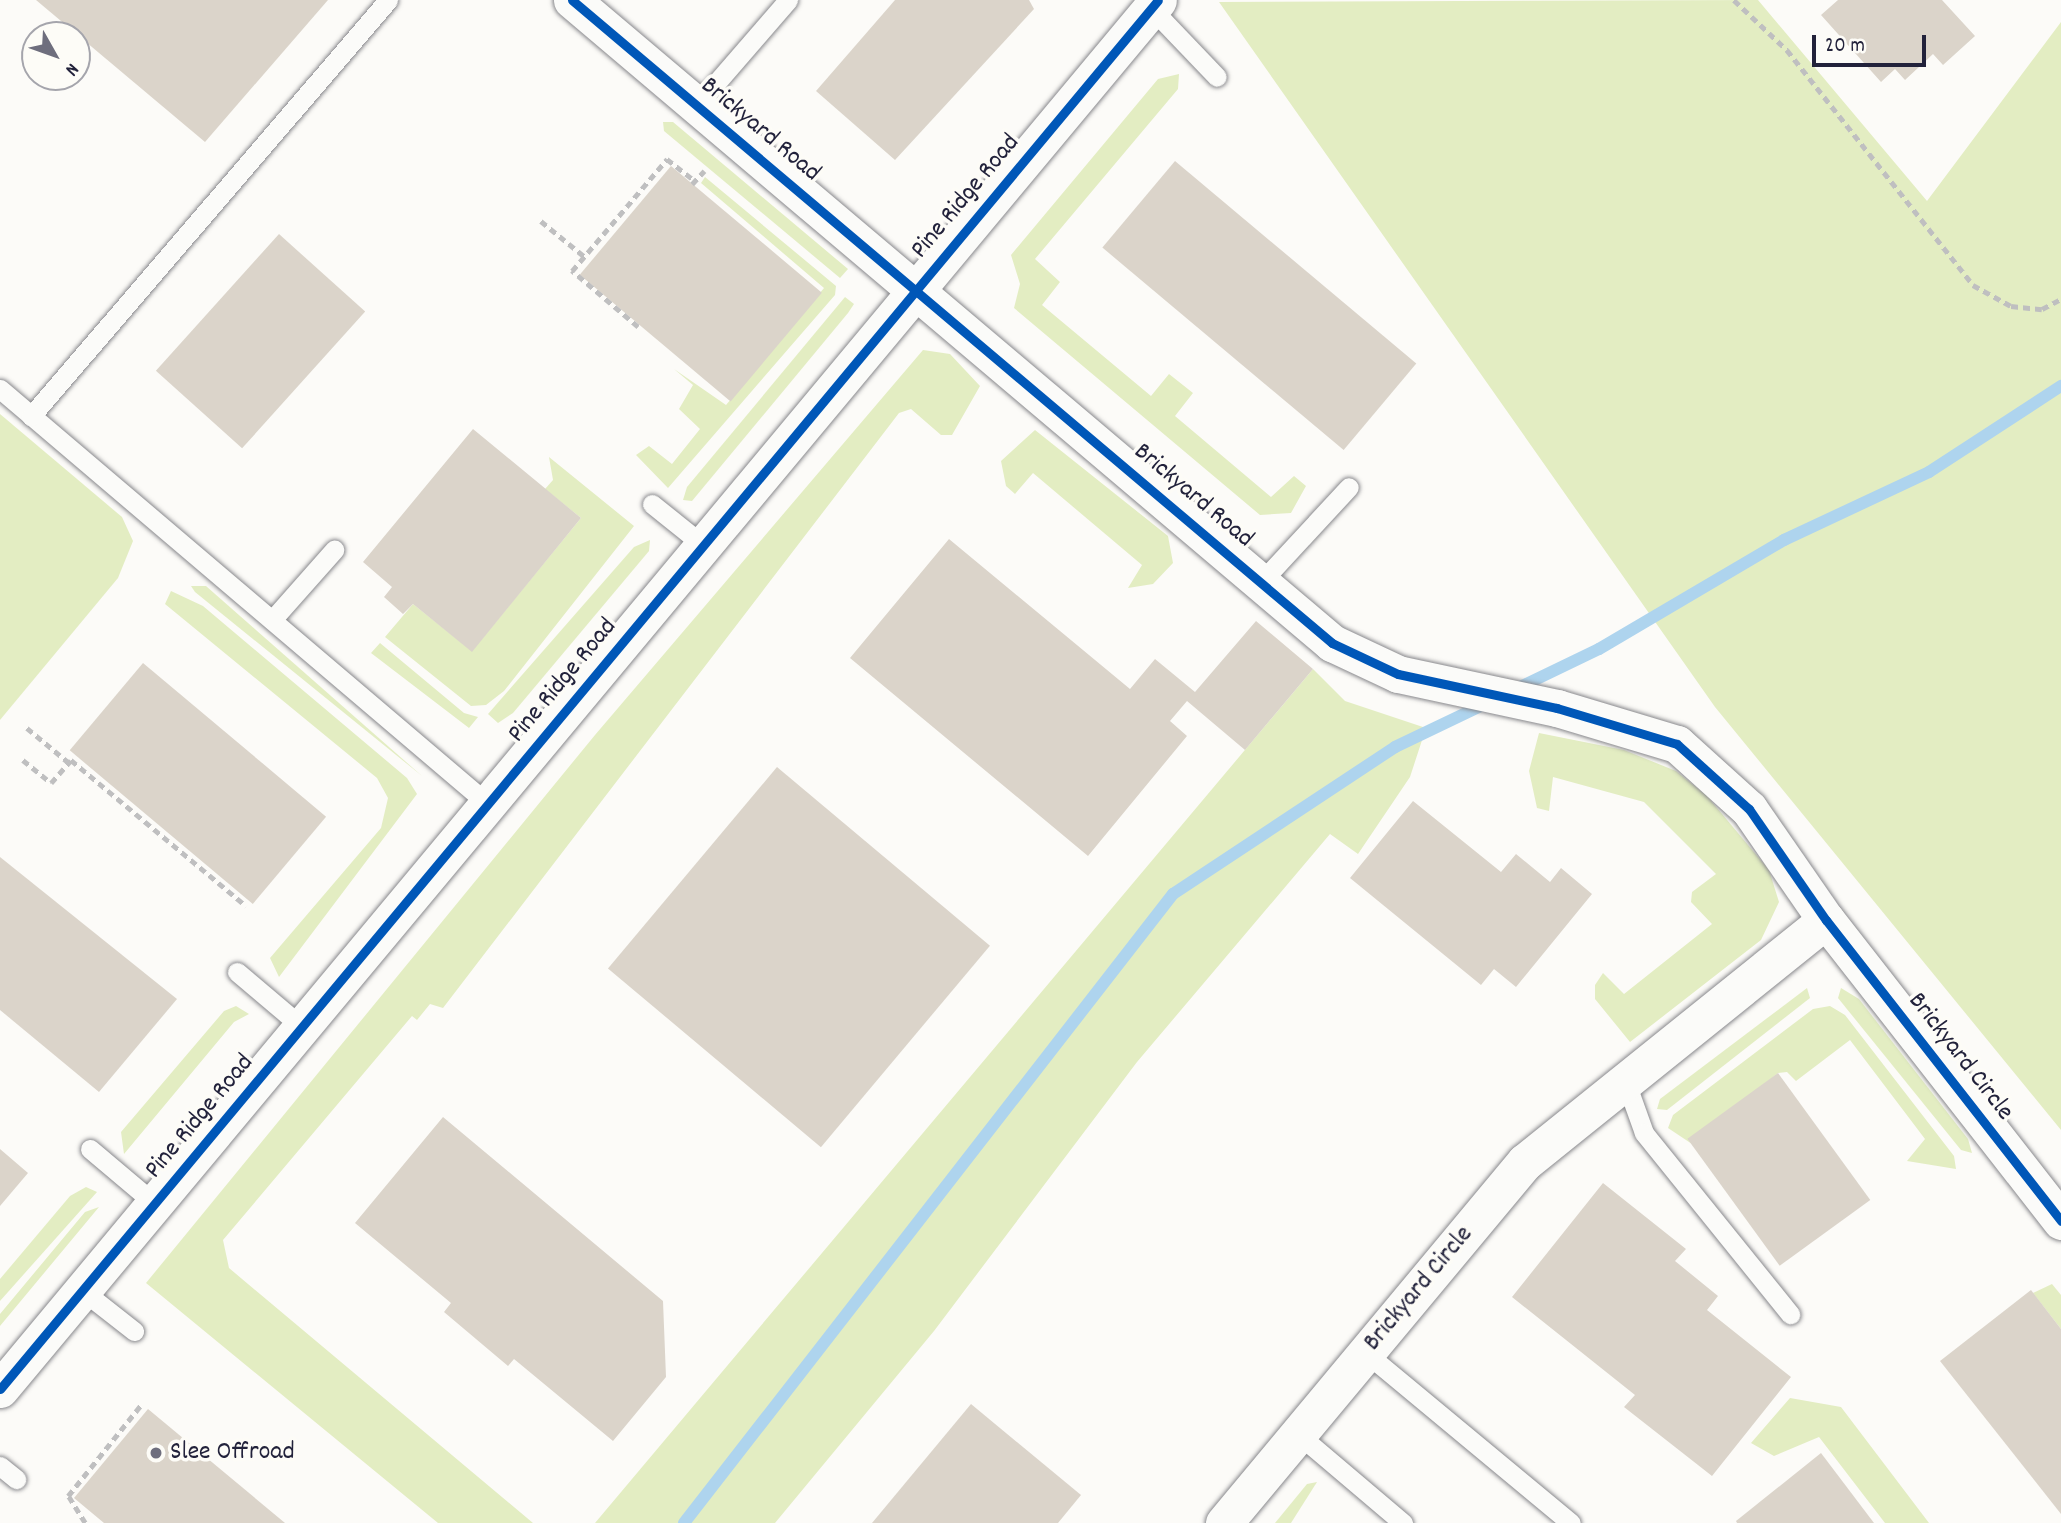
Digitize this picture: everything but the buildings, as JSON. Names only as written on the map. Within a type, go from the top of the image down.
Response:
[{"type":"street","name":"Brickyard Road","points":[[572,0],[917,289],[1332,643],[1398,674],[1519,700],[1677,744],[1749,809],[1826,920]]},
{"type":"street","name":"Pine Ridge Road","points":[[0,1389],[1154,4]]},
{"type":"street","name":"Brickyard Circle","points":[[1224,1523],[1525,1162],[1624,1077],[1826,920],[2061,1220]]},
{"type":"lane","points":[[32,416],[388,0]]},
{"type":"lane","points":[[697,105],[788,0]]},
{"type":"lane","points":[[1154,4],[1217,77]]},
{"type":"lane","points":[[0,389],[488,804]]},
{"type":"lane","points":[[1261,582],[1349,487]]},
{"type":"lane","points":[[652,504],[703,545]]},
{"type":"lane","points":[[272,620],[334,550]]},
{"type":"lane","points":[[237,972],[302,1027]]},
{"type":"lane","points":[[1624,1077],[1644,1133],[1790,1314]]},
{"type":"lane","points":[[90,1149],[155,1204]]},
{"type":"lane","points":[[83,1291],[134,1331]]},
{"type":"lane","points":[[1366,1353],[1571,1523]]},
{"type":"lane","points":[[1298,1434],[1403,1523]]},
{"type":"lane","points":[[0,1466],[16,1479]]},
{"type":"path","points":[[1734,0],[1787,50],[1973,285],[2011,306],[2042,309],[2061,299]]},
{"type":"path","points":[[638,327],[572,271],[667,159],[693,183],[704,171]]},
{"type":"path","points":[[541,221],[585,257]]},
{"type":"path","points":[[27,728],[246,906]]},
{"type":"path","points":[[23,760],[51,783],[68,762]]},
{"type":"path","points":[[85,1523],[68,1496],[141,1405]]},
{"type":"green space","points":[[1758,0],[1927,201],[2061,22],[2061,1130],[1715,707],[1219,2]]},
{"type":"green space","points":[[1179,74],[1178,89],[1035,259],[1060,282],[1042,305],[1151,396],[1169,374],[1193,393],[1175,416],[1271,497],[1294,476],[1306,486],[1291,513],[1260,515],[1014,308],[1020,284],[1011,255],[1158,79]]},
{"type":"green space","points":[[663,122],[673,122],[848,269],[840,278],[664,131]]},
{"type":"green space","points":[[705,177],[836,286],[835,295],[668,488],[636,455],[649,446],[672,464],[700,429],[679,409],[693,385],[674,369],[726,405],[824,288],[701,183]]},
{"type":"green space","points":[[845,297],[854,304],[848,313],[692,501],[683,500],[687,487]]},
{"type":"green space","points":[[923,350],[950,354],[980,386],[952,435],[941,435],[911,409],[899,413],[443,1008],[430,1004],[417,1020],[412,1016],[223,1240],[229,1268],[533,1523],[438,1523],[146,1283],[595,735]]},
{"type":"green space","points":[[0,414],[122,517],[133,541],[118,578],[0,720]]},
{"type":"green space","points":[[1035,430],[1168,536],[1173,563],[1153,584],[1128,588],[1142,565],[1033,473],[1015,494],[1006,486],[1001,461]]},
{"type":"green space","points":[[549,457],[634,526],[504,691],[486,705],[471,706],[385,637],[413,604],[472,651],[581,518],[545,489],[553,480]]},
{"type":"green space","points":[[650,540],[649,551],[513,713],[498,723],[488,714],[634,547]]},
{"type":"green space","points":[[191,586],[206,586],[422,776],[195,592]]},
{"type":"green space","points":[[171,591],[203,606],[407,778],[417,794],[279,977],[270,958],[381,828],[388,798],[377,778],[165,604]]},
{"type":"green space","points":[[380,643],[464,713],[478,717],[469,728],[371,653]]},
{"type":"green space","points":[[1313,669],[1345,701],[1426,728],[1410,777],[1358,854],[1330,834],[1137,1062],[934,1331],[775,1523],[595,1523]]},
{"type":"green space","points":[[1539,733],[1624,750],[1676,771],[1707,796],[1769,870],[1779,902],[1761,940],[1630,1042],[1595,999],[1595,985],[1603,973],[1624,994],[1712,924],[1691,902],[1692,892],[1716,874],[1644,802],[1553,777],[1549,811],[1537,808],[1529,771]]},
{"type":"green space","points":[[1807,988],[1810,998],[1667,1110],[1657,1109],[1660,1099]]},
{"type":"green space","points":[[1841,988],[1859,999],[1968,1139],[1972,1153],[1961,1150],[1838,998]]},
{"type":"green space","points":[[236,1006],[249,1014],[234,1022],[124,1154],[121,1132],[224,1011]]},
{"type":"green space","points":[[1830,1006],[1845,1015],[1954,1156],[1956,1169],[1907,1161],[1925,1139],[1850,1040],[1796,1081],[1787,1072],[1778,1073],[1692,1144],[1668,1128],[1673,1115],[1813,1009]]},
{"type":"green space","points":[[86,1187],[97,1192],[0,1301],[0,1279],[70,1196]]},
{"type":"green space","points":[[99,1207],[0,1326],[0,1314],[85,1212]]},
{"type":"green space","points":[[2052,1284],[2061,1295],[2061,1329],[2033,1293]]},
{"type":"green space","points":[[1790,1398],[1841,1407],[1929,1523],[1885,1523],[1819,1437],[1774,1456],[1751,1443]]},
{"type":"green space","points":[[1317,1482],[1291,1523],[1275,1523],[1307,1484]]},
{"type":"waterway","points":[[1514,690],[1599,649],[1784,540],[1929,472],[2061,386]]},
{"type":"waterway","points":[[684,1523],[1173,894],[1395,747],[1489,702]]},
{"type":"cycle path","points":[[572,0],[1332,643],[1398,674],[1557,708],[1677,744],[1749,809],[1826,920],[2061,1221]]},
{"type":"cycle path","points":[[0,1389],[1158,0]]},
{"type":"place","name":"Slee Offroad","points":[[156,1453]]}]
